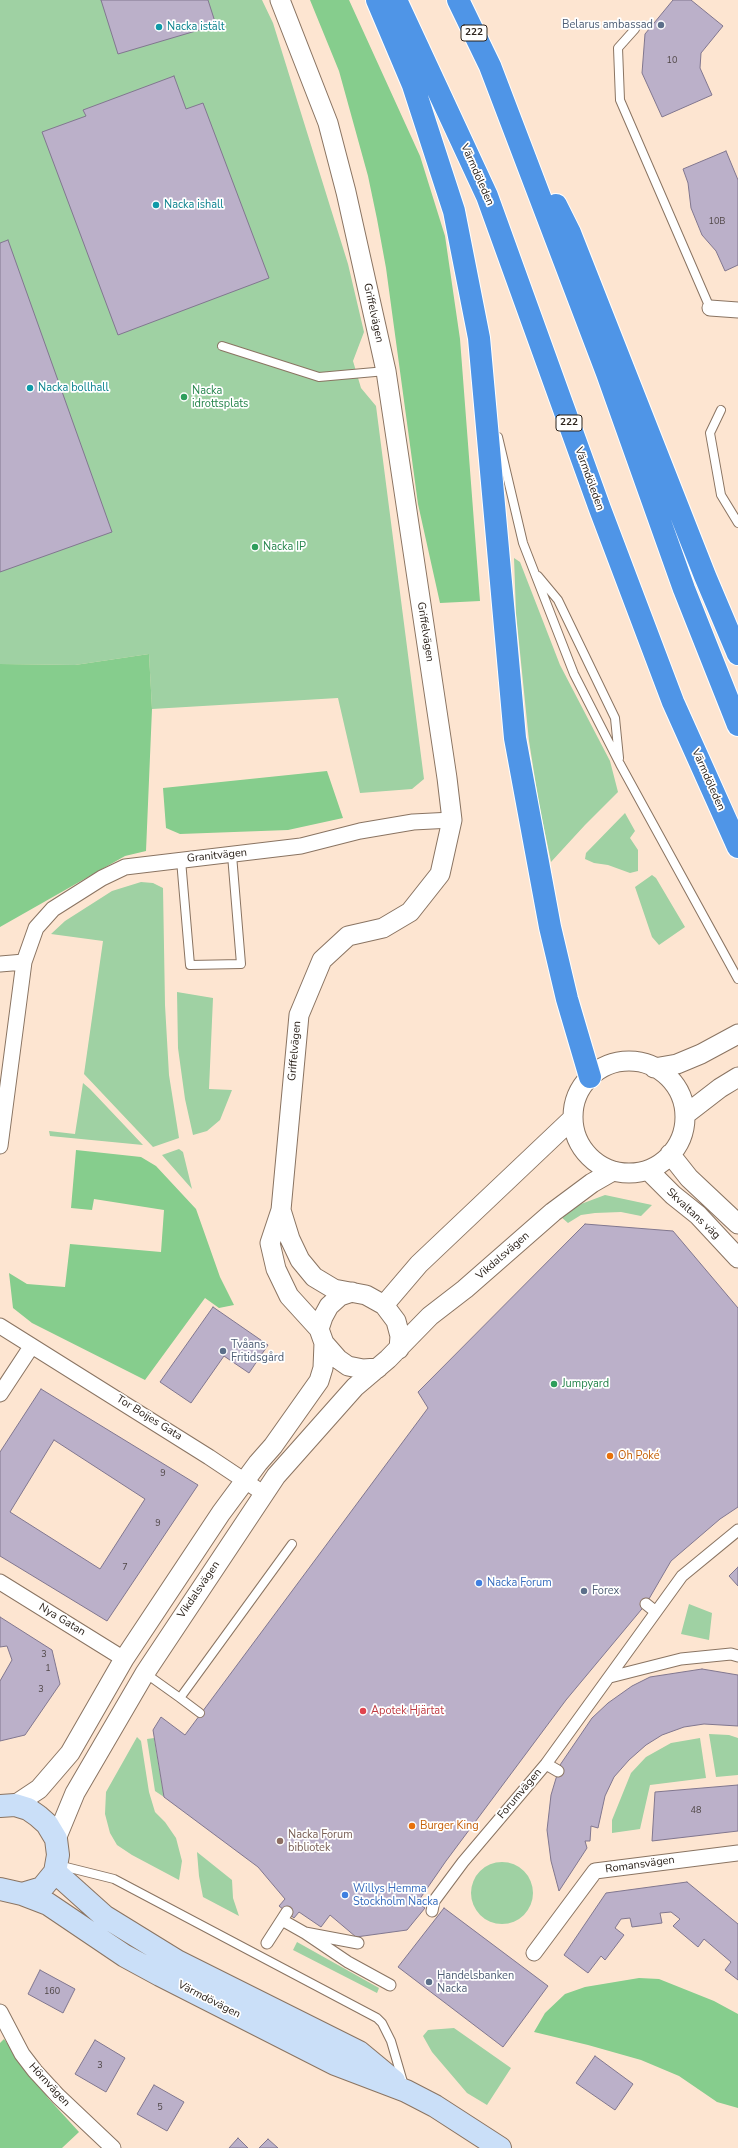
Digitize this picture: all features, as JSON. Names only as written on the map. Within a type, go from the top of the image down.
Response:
[{"type":"highway","points":[[376,0],[413,85],[454,211],[479,338],[515,738],[550,927],[567,1000],[590,1077]]},
{"type":"highway","name":"Värmdöleden","points":[[396,0],[487,196],[600,509],[673,702],[738,847]]},
{"type":"highway","name":"222","points":[[458,0],[490,66],[607,373],[684,589],[738,725]]},
{"type":"highway","points":[[490,66],[570,233],[705,576],[738,654]]},
{"type":"main road","points":[[6,1893],[42,1888],[56,1868],[58,1849],[56,1839],[47,1824],[38,1816],[28,1809],[8,1806]]},
{"type":"main road","name":"Värmdövägen","points":[[56,1868],[104,1916],[177,1961],[359,2052],[406,2091]]},
{"type":"main road","name":"Värmdövägen","points":[[6,1893],[48,1904],[125,1956],[160,1976],[342,2067],[406,2091],[435,2106],[500,2148]]},
{"type":"street","name":"Griffelvägen","points":[[280,0],[328,123],[348,199],[386,371],[452,820],[440,874],[410,912],[383,928],[348,936],[322,960],[298,1015],[281,1210],[270,1243],[276,1269],[289,1296],[322,1336]]},
{"type":"street","points":[[710,308],[738,310]]},
{"type":"street","name":"Granitvägen","points":[[0,1146],[24,962],[36,928],[53,909],[115,871],[125,867],[181,860],[232,856],[301,846],[360,832],[413,822],[452,820]]},
{"type":"street","points":[[0,964],[24,962]]},
{"type":"street","points":[[654,1068],[677,1064],[701,1054],[738,1034]]},
{"type":"street","points":[[621,1062],[644,1063],[654,1068],[664,1074],[679,1092],[684,1115],[682,1136],[670,1154],[656,1166],[648,1170],[636,1173],[613,1171],[602,1166],[584,1151],[574,1130],[572,1119],[577,1096],[590,1077],[609,1064],[621,1062]]},
{"type":"street","points":[[684,1115],[720,1088],[738,1078]]},
{"type":"street","points":[[384,1304],[419,1264],[572,1119]]},
{"type":"street","points":[[670,1154],[689,1178],[738,1224]]},
{"type":"street","name":"Skvaltans väg","points":[[648,1170],[673,1195],[698,1215],[738,1258]]},
{"type":"street","name":"Vikdalsvägen","points":[[56,1839],[75,1793],[144,1672],[263,1493],[276,1476],[355,1387],[399,1349],[430,1316],[466,1289],[553,1212],[592,1183],[613,1171]]},
{"type":"street","name":"Griffelvägen","points":[[281,1210],[290,1239],[300,1260],[314,1277],[334,1289],[352,1292]]},
{"type":"street","points":[[8,1806],[39,1789],[57,1771],[70,1753],[124,1659],[245,1480],[273,1446],[319,1381],[323,1368],[323,1317],[329,1306],[340,1296],[352,1292],[366,1295],[384,1304],[396,1321],[400,1336],[399,1349]]},
{"type":"street","name":"Tor Boijes Gata","points":[[0,1326],[245,1480],[263,1493]]},
{"type":"street","points":[[322,1336],[338,1359],[348,1366],[363,1369],[378,1368]]},
{"type":"street","points":[[0,1394],[32,1347]]},
{"type":"street","name":"Forumvägen","points":[[432,1911],[434,1901],[463,1862],[546,1764],[682,1576],[738,1530]]},
{"type":"street","name":"Nya Gatan","points":[[0,1582],[124,1659]]},
{"type":"street","points":[[646,1604],[656,1612]]},
{"type":"street","points":[[610,1677],[681,1659],[731,1654],[738,1656]]},
{"type":"street","points":[[546,1764],[558,1771]]},
{"type":"street","name":"Romansvägen","points":[[534,1953],[595,1871],[738,1853]]},
{"type":"street","points":[[267,1943],[284,1916],[305,1933],[348,1962],[390,1985]]},
{"type":"street","points":[[305,1933],[358,1943]]},
{"type":"street","name":"Hörnvägen","points":[[0,2012],[22,2054],[35,2071],[80,2118],[113,2148]]},
{"type":"lane","points":[[635,30],[618,48],[620,100],[710,308]]},
{"type":"lane","points":[[479,338],[502,461],[523,543],[574,674],[620,764],[738,979]]},
{"type":"lane","points":[[222,346],[319,377],[386,371]]},
{"type":"lane","points":[[721,410],[710,433],[721,495],[738,522]]},
{"type":"lane","points":[[533,569],[558,600],[614,718],[620,764]]},
{"type":"lane","points":[[181,860],[190,964],[241,964],[232,856]]},
{"type":"lane","points":[[180,1698],[292,1544]]},
{"type":"lane","points":[[144,1672],[200,1714]]},
{"type":"lane","points":[[56,1868],[114,1878],[377,2018],[382,2023],[391,2041],[406,2091]]},
{"type":"green space","name":"Nacka idrottsplats","points":[[0,0],[262,0],[273,23],[348,264],[364,332],[353,361],[361,388],[376,406],[424,779],[412,789],[360,793],[338,698],[152,709],[149,654],[75,665],[0,664]]},
{"type":"green space","points":[[310,0],[349,0],[420,156],[445,236],[460,339],[480,601],[440,603],[418,504],[386,268],[368,176],[339,71]]},
{"type":"green space","points":[[514,558],[520,562],[560,665],[610,761],[618,792],[551,862],[539,804],[529,741],[516,613]]},
{"type":"green space","points":[[149,654],[152,709],[146,851],[125,856],[0,927],[0,664],[75,665]]},
{"type":"green space","points":[[327,771],[343,818],[288,830],[180,834],[166,828],[163,788]]},
{"type":"green space","points":[[625,813],[635,831],[630,838],[638,850],[638,871],[630,873],[585,859],[586,853]]},
{"type":"green space","points":[[652,875],[656,878],[685,927],[659,945],[652,937],[635,887]]},
{"type":"green space","points":[[141,882],[153,883],[163,888],[165,1005],[169,1075],[179,1138],[153,1147],[84,1074],[103,941],[51,934],[65,921],[112,891]]},
{"type":"green space","points":[[177,992],[213,998],[209,1089],[232,1090],[220,1120],[207,1131],[193,1135],[185,1099],[178,1048]]},
{"type":"green space","points":[[83,1083],[143,1145],[50,1136],[49,1131],[75,1134]]},
{"type":"green space","points":[[179,1149],[183,1152],[192,1189],[162,1155]]},
{"type":"green space","points":[[76,1150],[141,1157],[156,1166],[196,1209],[220,1277],[234,1305],[219,1308],[205,1298],[145,1380],[32,1323],[13,1308],[9,1273],[27,1284],[65,1287],[70,1244],[161,1252],[164,1210],[94,1199],[92,1210],[71,1208]]},
{"type":"green space","points":[[605,1195],[652,1205],[641,1216],[621,1212],[595,1213],[581,1215],[568,1223],[560,1216],[581,1204]]},
{"type":"green space","points":[[689,1604],[712,1613],[709,1640],[681,1634]]},
{"type":"green space","points":[[709,1734],[729,1735],[738,1738],[738,1775],[716,1777]]},
{"type":"green space","points":[[137,1737],[141,1741],[149,1792],[155,1812],[165,1822],[176,1838],[182,1861],[179,1880],[132,1855],[117,1845],[110,1833],[105,1814],[106,1792]]},
{"type":"green space","points":[[154,1738],[164,1797],[155,1791],[147,1739]]},
{"type":"green space","points":[[700,1738],[706,1778],[650,1785],[640,1829],[612,1833],[612,1820],[631,1773],[646,1757],[671,1743]]},
{"type":"green space","points":[[197,1852],[232,1880],[233,1898],[239,1916],[203,1897]]},
{"type":"green space","points":[[502,1862],[519,1867],[524,1871],[528,1876],[533,1893],[528,1910],[524,1915],[519,1919],[502,1924],[485,1919],[480,1915],[476,1910],[471,1893],[476,1876],[480,1871],[485,1867]]},
{"type":"green space","points":[[297,1942],[379,1988],[377,1993],[293,1950]]},
{"type":"green space","points":[[639,1978],[659,1979],[714,2001],[738,2014],[738,2108],[717,2102],[679,2076],[641,2060],[534,2032],[545,2013],[565,1994],[585,1987]]},
{"type":"green space","points":[[454,2028],[511,2068],[487,2105],[467,2093],[432,2052],[423,2036],[428,2030]]},
{"type":"green space","points":[[4,2039],[48,2098],[79,2132],[62,2148],[0,2148],[0,2043]]},
{"type":"building","name":"Nacka istält","points":[[101,0],[208,0],[216,25],[118,54]]},
{"type":"building","points":[[673,0],[691,0],[723,26],[701,53],[700,68],[712,95],[662,117],[642,73],[645,34]]},
{"type":"building","name":"Nacka ishall","points":[[174,76],[186,109],[203,103],[269,278],[118,335],[42,132],[86,116],[83,110]]},
{"type":"building","points":[[726,151],[738,180],[738,265],[725,271],[716,251],[702,235],[691,208],[688,183],[683,169]]},
{"type":"building","name":"Nacka bollhall","points":[[8,240],[112,532],[0,572],[0,243]]},
{"type":"building","name":"Nacka Forum","points":[[585,1224],[673,1231],[738,1308],[738,1507],[720,1519],[671,1561],[646,1604],[566,1700],[446,1861],[417,1903],[425,1908],[407,1930],[356,1937],[330,1915],[321,1927],[299,1912],[294,1918],[279,1906],[285,1899],[258,1867],[164,1797],[153,1730],[161,1717],[185,1735],[428,1408],[418,1392]]},
{"type":"building","name":"Tvåans Fritidsgård","points":[[213,1307],[268,1345],[249,1373],[224,1356],[191,1403],[160,1382]]},
{"type":"building","points":[[41,1389],[198,1485],[107,1621],[0,1556],[0,1452]],"holes":[[[54,1440],[145,1499],[100,1569],[10,1512]]]},
{"type":"building","points":[[738,1567],[738,1586],[729,1576]]},
{"type":"building","points":[[0,1617],[52,1650],[60,1684],[25,1735],[0,1741],[0,1681],[12,1660],[7,1646],[0,1647]]},
{"type":"building","points":[[702,1669],[738,1675],[738,1726],[704,1724],[684,1727],[662,1735],[646,1745],[629,1760],[614,1777],[605,1796],[598,1828],[591,1826],[590,1841],[585,1841],[587,1848],[559,1891],[551,1861],[547,1830],[551,1795],[560,1765],[592,1718],[608,1703],[632,1686],[650,1677]]},
{"type":"building","points":[[738,1785],[738,1831],[652,1841],[655,1792]]},
{"type":"building","points":[[687,1882],[738,1924],[738,1980],[725,1970],[731,1962],[704,1939],[698,1947],[673,1926],[680,1919],[671,1912],[660,1913],[662,1923],[632,1927],[630,1918],[621,1919],[615,1928],[624,1935],[605,1960],[601,1956],[588,1973],[564,1955],[606,1893]]},
{"type":"building","points":[[444,1908],[548,1986],[503,2047],[398,1967]]},
{"type":"building","points":[[40,1970],[75,1989],[63,2013],[28,1994]]},
{"type":"building","points":[[95,2040],[125,2058],[106,2092],[75,2074]]},
{"type":"building","points":[[595,2056],[633,2084],[615,2110],[576,2083]]},
{"type":"building","points":[[154,2085],[184,2102],[167,2131],[137,2114]]},
{"type":"building","points":[[238,2138],[248,2148],[229,2148]]},
{"type":"building","points":[[268,2139],[278,2148],[259,2148]]},
{"type":"place","name":"Belarus ambassad","points":[[661,25]]},
{"type":"place","name":"Nacka istält","points":[[159,27]]},
{"type":"place","name":"Nacka ishall","points":[[156,205]]},
{"type":"place","name":"Nacka bollhall","points":[[30,388]]},
{"type":"place","name":"Nacka idrottsplats","points":[[184,397]]},
{"type":"place","name":"Nacka IP","points":[[255,547]]},
{"type":"place","name":"Tvåans Fritidsgård","points":[[223,1351]]},
{"type":"place","name":"Jumpyard","points":[[554,1384]]},
{"type":"place","name":"Oh Poké","points":[[610,1456]]},
{"type":"place","name":"Nacka Forum","points":[[479,1583]]},
{"type":"place","name":"Forex","points":[[584,1591]]},
{"type":"place","name":"Apotek Hjärtat","points":[[363,1711]]},
{"type":"place","name":"Burger King","points":[[412,1826]]},
{"type":"place","name":"Nacka Forum bibliotek","points":[[280,1841]]},
{"type":"place","name":"Willys Hemma Stockholm Nacka","points":[[345,1895]]},
{"type":"place","name":"Handelsbanken Nacka","points":[[429,1982]]}]
